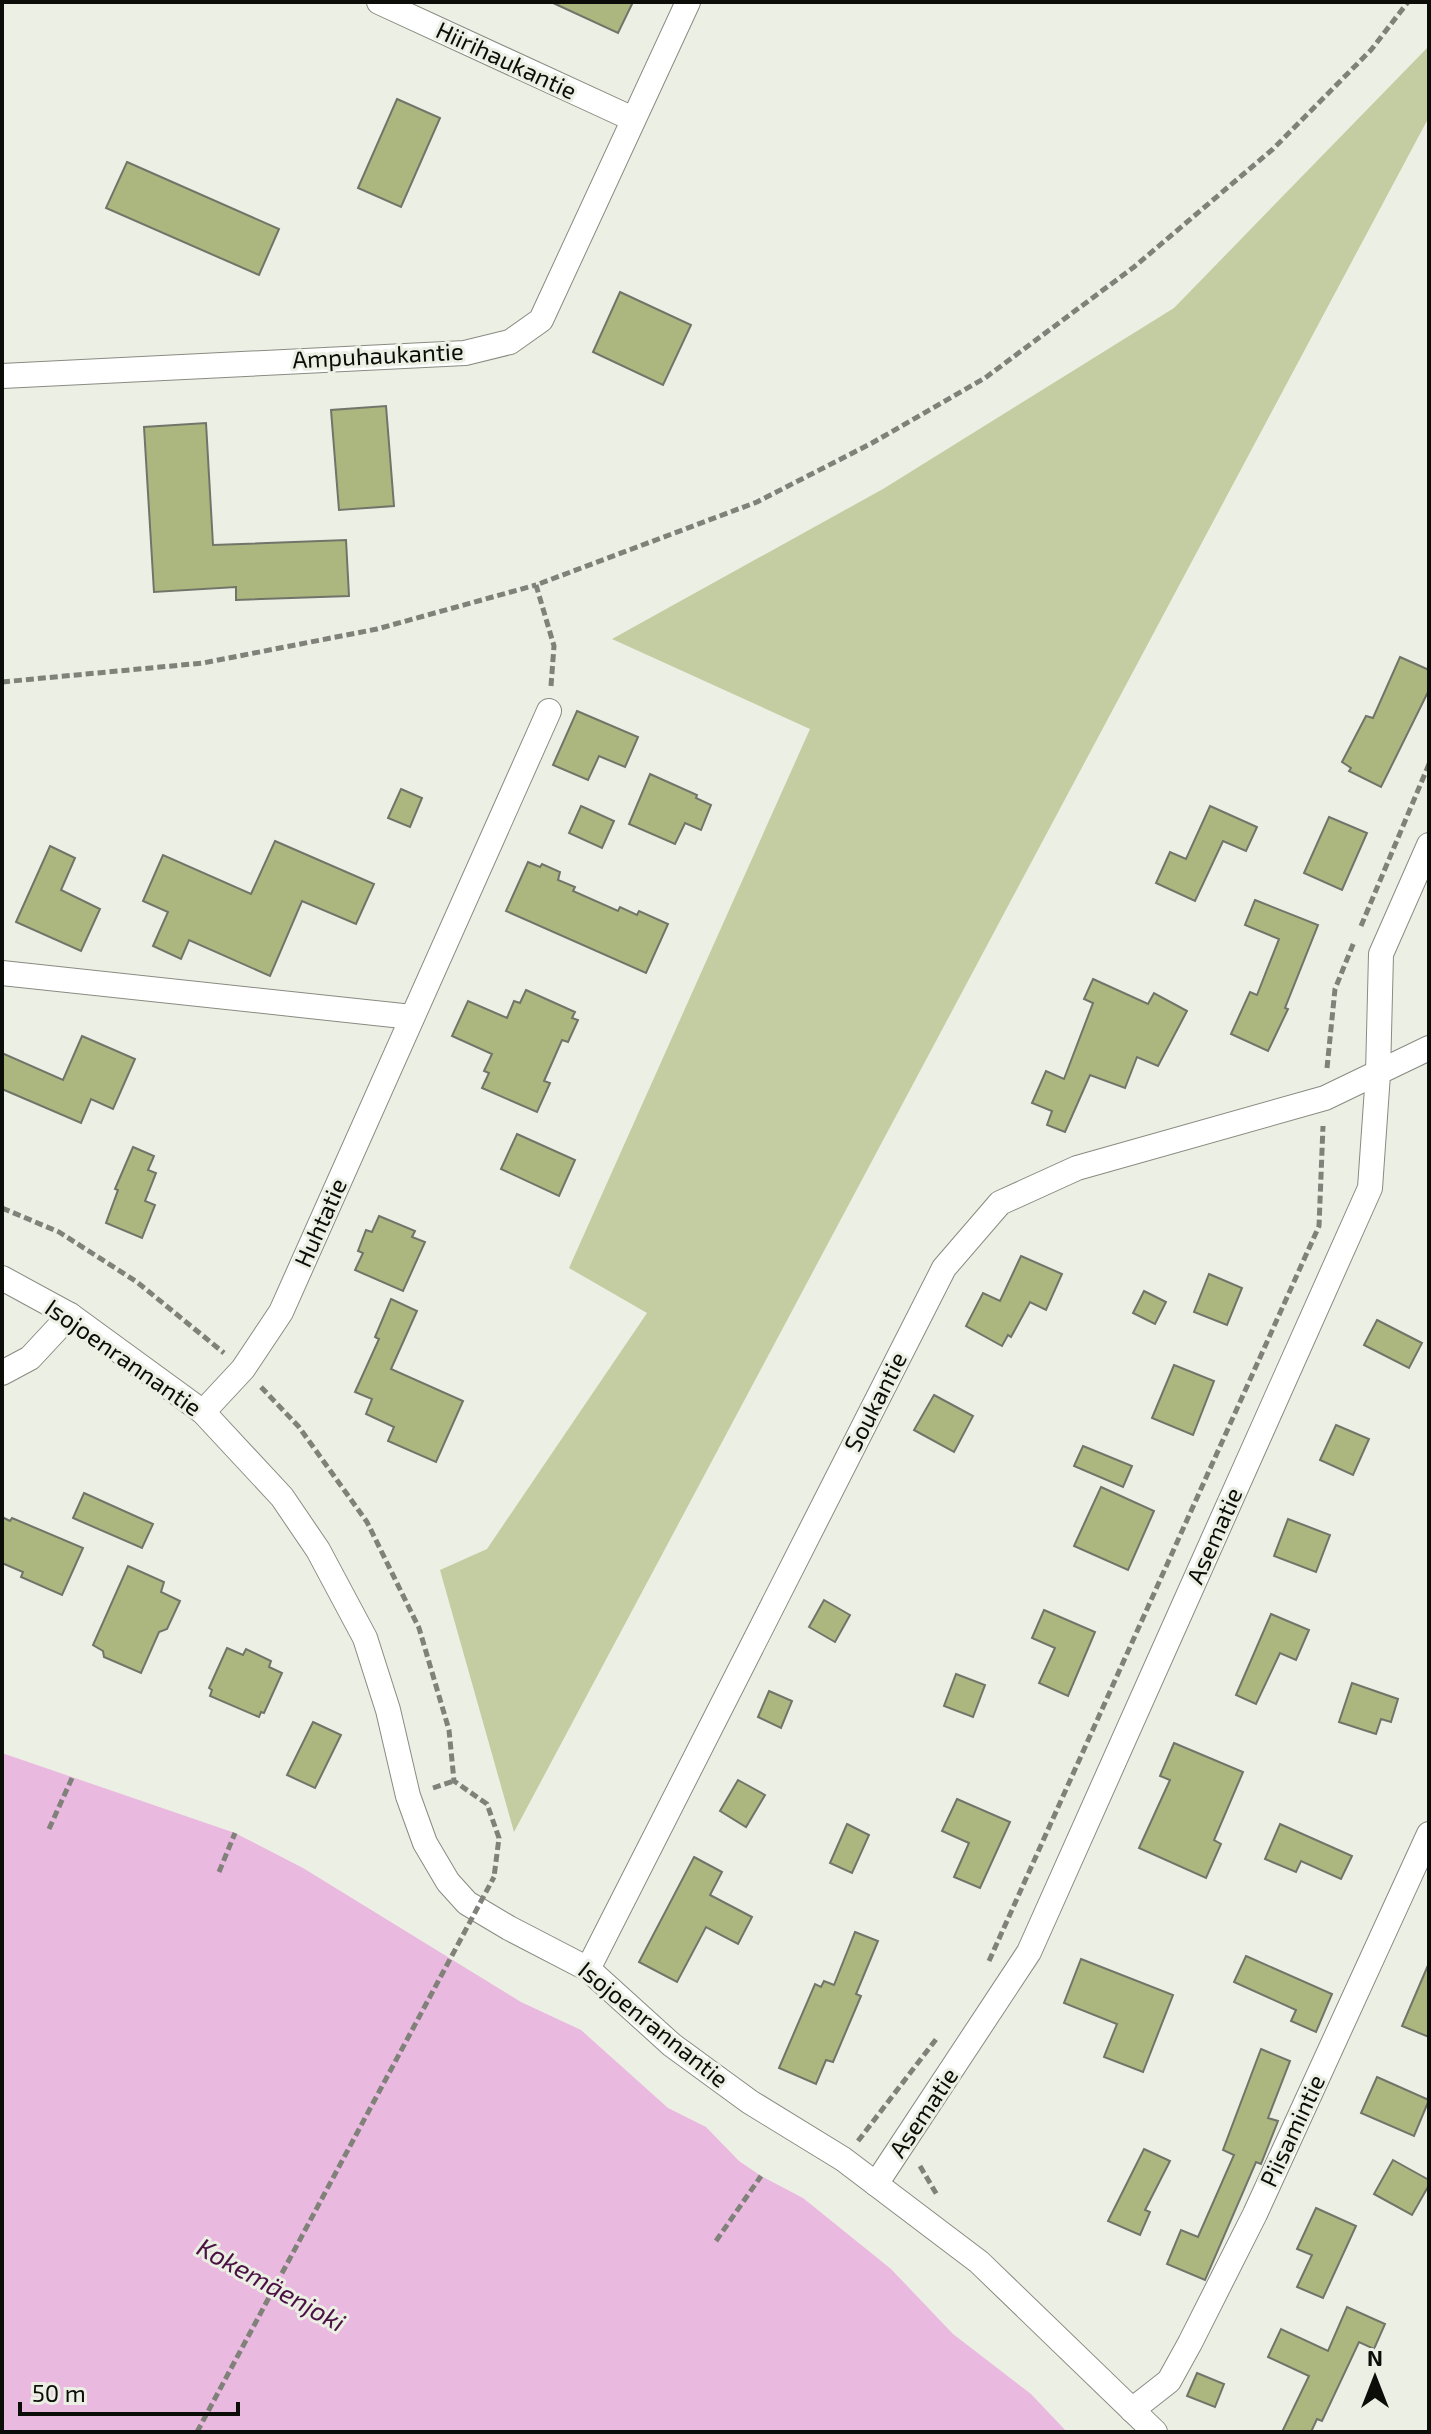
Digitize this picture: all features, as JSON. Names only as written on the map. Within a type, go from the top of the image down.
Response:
[{"type":"street","name":"Hiirihaukantie","points":[[379,2],[633,119]]},
{"type":"street","name":"Ampuhaukantie","points":[[2,376],[465,353],[510,342],[541,320],[688,2]]},
{"type":"street","name":"Huhtatie","points":[[203,1412],[243,1369],[281,1312],[549,711]]},
{"type":"street","name":"Asematie","points":[[876,2184],[1029,1952],[1370,1188],[1378,1074],[1381,954],[1429,845]]},
{"type":"street","points":[[2,973],[412,1017]]},
{"type":"street","name":"Soukantie","points":[[588,1969],[944,1268],[1000,1203],[1077,1168],[1325,1098],[1429,1048]]},
{"type":"street","name":"Isojoenrannantie","points":[[2,1278],[70,1315],[203,1412],[282,1497],[318,1550],[365,1638],[388,1710],[408,1796],[425,1843],[448,1882],[467,1903],[588,1969],[672,2045],[750,2102],[843,2159],[979,2262],[1155,2432]]},
{"type":"street","points":[[2,1373],[30,1358],[70,1315]]},
{"type":"street","name":"Piisamintie","points":[[1132,2410],[1169,2381],[1190,2343],[1255,2214],[1429,1834]]},
{"type":"path","points":[[2,682],[203,663],[377,629],[536,585],[757,502],[872,443],[985,378],[1134,267],[1273,149],[1371,50],[1408,2]]},
{"type":"path","points":[[536,585],[554,646],[549,711]]},
{"type":"path","points":[[985,1969],[1319,1226],[1325,1098],[1335,989],[1429,764]]},
{"type":"path","points":[[49,1829],[72,1778]]},
{"type":"path","points":[[219,1872],[235,1833]]},
{"type":"path","points":[[197,2432],[494,1877]]},
{"type":"path","points":[[843,2159],[942,2032]]},
{"type":"path","points":[[877,2117],[903,2143],[940,2201]]},
{"type":"path","points":[[716,2241],[761,2176]]},
{"type":"green space","points":[[1429,46],[1429,117],[514,1832],[440,1570],[487,1549],[647,1313],[569,1268],[810,729],[612,639],[883,489],[1174,308]]},
{"type":"water","name":"Kokemäenjoki","points":[[2,1753],[235,1833],[303,1868],[521,2002],[581,2030],[668,2108],[706,2127],[739,2161],[803,2198],[891,2269],[953,2334],[1031,2394],[1067,2432],[2,2432]]},
{"type":"building","points":[[551,2],[633,2],[618,33]]},
{"type":"building","points":[[397,99],[440,118],[401,207],[358,188]]},
{"type":"building","points":[[127,162],[279,229],[259,275],[106,208]]},
{"type":"building","points":[[620,292],[691,325],[663,385],[593,352]]},
{"type":"building","points":[[386,406],[394,506],[339,510],[331,410]]},
{"type":"building","points":[[206,423],[213,545],[346,540],[349,596],[236,600],[236,587],[154,592],[144,427]]},
{"type":"building","points":[[1400,657],[1429,670],[1429,690],[1381,787],[1349,771],[1351,768],[1342,762],[1366,716],[1373,718]]},
{"type":"building","points":[[577,711],[638,737],[625,767],[599,756],[588,780],[553,765]]},
{"type":"building","points":[[650,774],[697,795],[696,798],[711,805],[701,830],[685,823],[675,844],[629,824]]},
{"type":"building","points":[[401,789],[422,798],[410,827],[388,818]]},
{"type":"building","points":[[581,806],[614,821],[602,848],[569,833]]},
{"type":"building","points":[[1210,806],[1257,827],[1246,851],[1223,841],[1195,901],[1156,883],[1170,852],[1186,859]]},
{"type":"building","points":[[1329,817],[1367,833],[1342,890],[1304,873]]},
{"type":"building","points":[[275,841],[374,884],[356,924],[302,901],[270,976],[189,940],[181,959],[153,946],[168,912],[143,901],[163,855],[251,894]]},
{"type":"building","points":[[50,846],[75,858],[61,890],[100,909],[81,951],[16,922]]},
{"type":"building","points":[[528,862],[560,872],[558,880],[575,887],[573,891],[618,911],[620,907],[637,915],[639,911],[668,924],[646,973],[506,911]]},
{"type":"building","points":[[1255,900],[1318,925],[1285,1008],[1288,1009],[1268,1051],[1231,1034],[1250,992],[1257,995],[1279,939],[1245,925]]},
{"type":"building","points":[[1093,979],[1148,1004],[1154,993],[1187,1011],[1158,1066],[1137,1057],[1125,1088],[1090,1075],[1065,1132],[1047,1125],[1052,1111],[1032,1103],[1046,1071],[1064,1079],[1093,1003],[1084,999]]},
{"type":"building","points":[[526,990],[575,1012],[572,1018],[578,1020],[568,1042],[562,1040],[544,1081],[550,1083],[537,1112],[482,1088],[489,1073],[484,1071],[492,1054],[452,1036],[468,1001],[507,1018],[514,1001],[520,1003]]},
{"type":"building","points":[[82,1036],[135,1059],[113,1109],[91,1099],[81,1123],[2,1089],[2,1053],[63,1080]]},
{"type":"building","points":[[517,1134],[575,1160],[559,1196],[501,1169]]},
{"type":"building","points":[[133,1147],[154,1156],[148,1170],[156,1173],[145,1201],[155,1205],[142,1238],[106,1223],[118,1190],[115,1189]]},
{"type":"building","points":[[379,1216],[415,1231],[412,1237],[425,1242],[403,1291],[355,1270],[363,1253],[358,1251],[366,1230],[372,1232]]},
{"type":"building","points":[[1021,1256],[1062,1274],[1046,1310],[1030,1302],[1011,1337],[1008,1335],[1002,1346],[966,1326],[983,1293],[1000,1301]]},
{"type":"building","points":[[1209,1274],[1242,1288],[1227,1325],[1194,1312]]},
{"type":"building","points":[[1144,1291],[1166,1302],[1155,1324],[1133,1313]]},
{"type":"building","points":[[391,1299],[417,1311],[391,1369],[463,1401],[436,1462],[388,1441],[394,1427],[366,1414],[372,1399],[355,1392],[379,1339],[375,1337]]},
{"type":"building","points":[[1377,1320],[1422,1343],[1409,1368],[1364,1345]]},
{"type":"building","points":[[1174,1365],[1214,1381],[1193,1435],[1152,1418]]},
{"type":"building","points":[[934,1395],[973,1416],[954,1452],[914,1430]]},
{"type":"building","points":[[1336,1425],[1369,1439],[1353,1475],[1320,1460]]},
{"type":"building","points":[[1083,1446],[1132,1466],[1123,1487],[1074,1466]]},
{"type":"building","points":[[1101,1487],[1154,1511],[1128,1570],[1074,1546]]},
{"type":"building","points":[[84,1493],[153,1524],[142,1548],[73,1518]]},
{"type":"building","points":[[2,1517],[10,1521],[12,1518],[83,1548],[62,1595],[21,1577],[23,1572],[2,1563]]},
{"type":"building","points":[[1288,1519],[1330,1535],[1316,1572],[1274,1556]]},
{"type":"building","points":[[128,1566],[164,1582],[161,1592],[180,1601],[167,1629],[159,1632],[141,1673],[104,1657],[103,1651],[93,1645]]},
{"type":"building","points":[[824,1600],[850,1615],[835,1642],[809,1627]]},
{"type":"building","points":[[1044,1610],[1095,1632],[1068,1696],[1039,1683],[1055,1648],[1032,1638]]},
{"type":"building","points":[[1271,1614],[1309,1630],[1296,1660],[1280,1653],[1256,1704],[1236,1695]]},
{"type":"building","points":[[227,1648],[243,1655],[246,1649],[271,1661],[269,1667],[282,1673],[264,1713],[261,1712],[259,1717],[210,1696],[212,1690],[209,1688]]},
{"type":"building","points":[[956,1674],[985,1685],[973,1717],[944,1706]]},
{"type":"building","points":[[1352,1683],[1398,1699],[1391,1722],[1381,1719],[1376,1734],[1339,1722]]},
{"type":"building","points":[[769,1691],[792,1701],[781,1728],[758,1717]]},
{"type":"building","points":[[313,1722],[341,1735],[315,1788],[287,1775]]},
{"type":"building","points":[[1174,1743],[1243,1772],[1214,1840],[1221,1844],[1206,1878],[1139,1848],[1170,1780],[1160,1776]]},
{"type":"building","points":[[738,1780],[765,1795],[746,1827],[720,1811]]},
{"type":"building","points":[[957,1799],[1010,1822],[980,1888],[954,1877],[969,1843],[942,1831]]},
{"type":"building","points":[[847,1824],[869,1835],[852,1873],[830,1863]]},
{"type":"building","points":[[1280,1824],[1352,1856],[1341,1879],[1301,1861],[1296,1872],[1265,1859]]},
{"type":"building","points":[[694,1857],[722,1872],[710,1895],[752,1917],[738,1944],[706,1927],[677,1982],[639,1962]]},
{"type":"building","points":[[855,1932],[878,1941],[856,1994],[861,1996],[833,2062],[826,2060],[816,2084],[779,2068],[815,1984],[821,1987],[824,1981],[834,1985]]},
{"type":"building","points":[[1246,1956],[1332,1994],[1316,2032],[1291,2021],[1296,2010],[1234,1982]]},
{"type":"building","points":[[1081,1959],[1173,1995],[1143,2072],[1104,2057],[1117,2024],[1064,2003]]},
{"type":"building","points":[[1429,1963],[1429,2037],[1402,2026]]},
{"type":"building","points":[[1261,2049],[1290,2061],[1268,2118],[1278,2121],[1261,2164],[1256,2162],[1205,2280],[1167,2264],[1181,2230],[1198,2237],[1234,2155],[1223,2150]]},
{"type":"building","points":[[1377,2077],[1429,2100],[1414,2136],[1361,2113]]},
{"type":"building","points":[[1144,2149],[1170,2161],[1145,2210],[1150,2212],[1140,2235],[1108,2221]]},
{"type":"building","points":[[1393,2160],[1429,2180],[1412,2215],[1374,2194]]},
{"type":"building","points":[[1316,2208],[1356,2226],[1323,2298],[1297,2287],[1312,2255],[1297,2249]]},
{"type":"building","points":[[1347,2307],[1385,2324],[1374,2349],[1359,2342],[1322,2421],[1317,2419],[1311,2432],[1282,2432],[1309,2376],[1268,2357],[1281,2329],[1328,2351]]},
{"type":"building","points":[[1197,2373],[1224,2384],[1215,2407],[1187,2396]]}]
